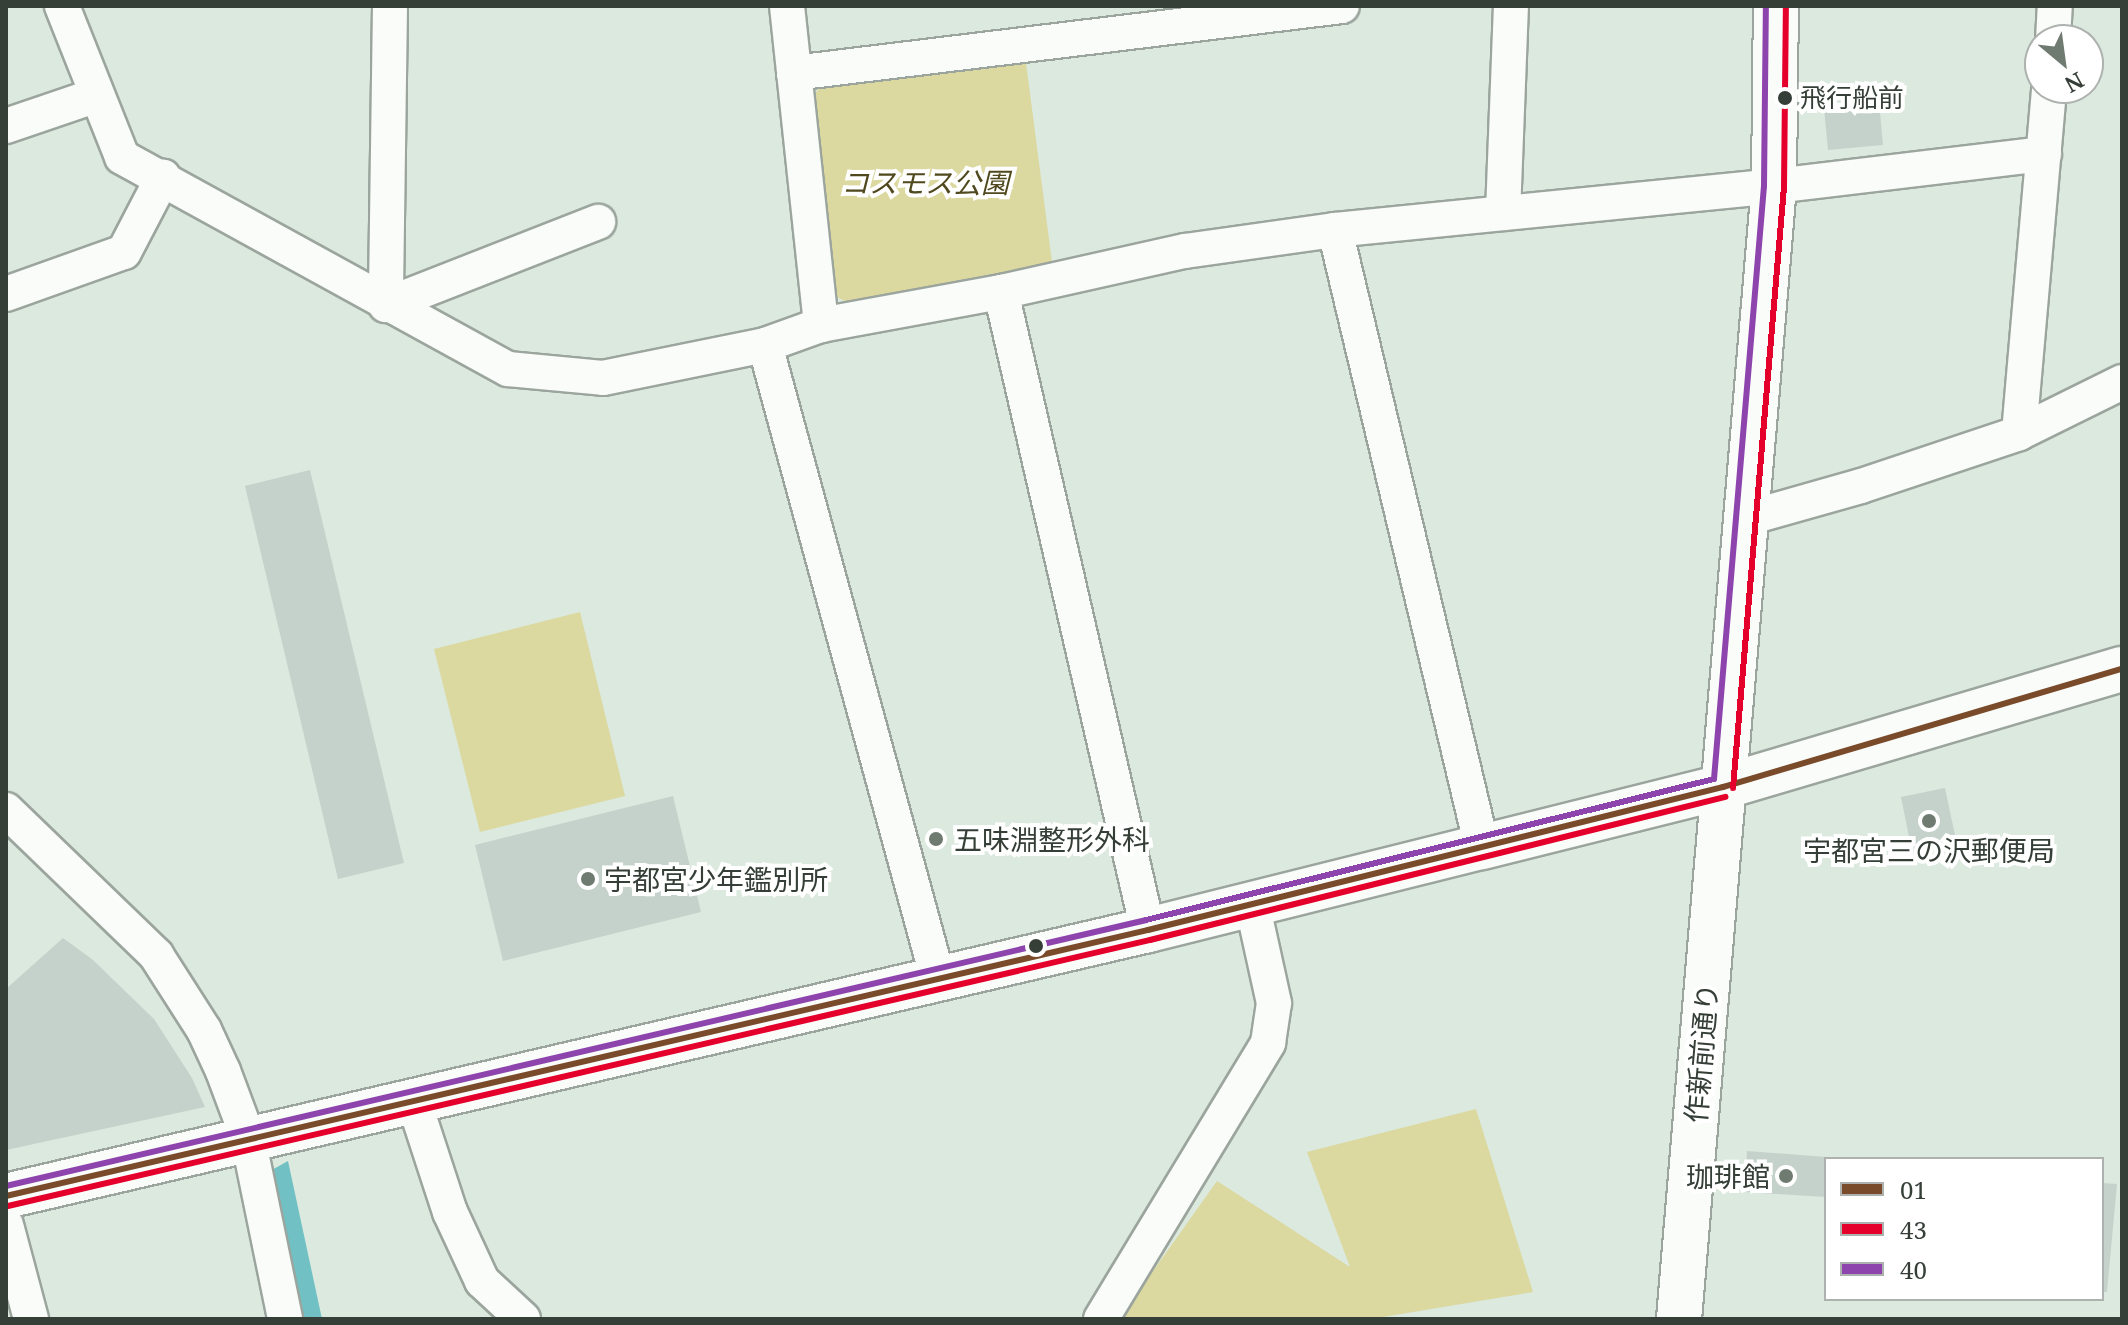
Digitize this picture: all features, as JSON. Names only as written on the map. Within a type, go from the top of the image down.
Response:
[{"type":"street","points":[[62,6],[122,157],[163,177],[386,305],[508,369],[603,378],[765,345],[821,325],[1001,292],[1185,251],[1335,230],[1774,186],[2044,154]]},
{"type":"street","points":[[386,305],[390,6]]},
{"type":"street","points":[[787,6],[821,325]]},
{"type":"street","points":[[794,73],[1342,6]]},
{"type":"street","points":[[1503,213],[1511,6]]},
{"type":"street","name":"作新前通り","points":[[1679,1319],[1774,186],[1776,6]]},
{"type":"street","points":[[6,126],[97,95]]},
{"type":"street","points":[[2019,433],[2048,104]]},
{"type":"street","points":[[6,294],[124,252],[163,177]]},
{"type":"street","points":[[386,305],[598,222]]},
{"type":"street","points":[[1335,230],[1482,847]]},
{"type":"street","points":[[1001,292],[1148,930]]},
{"type":"street","points":[[765,345],[938,979]]},
{"type":"street","points":[[1748,518],[1861,486],[2019,433],[2122,382]]},
{"type":"street","points":[[6,1196],[1148,930],[1723,787],[2122,669]]},
{"type":"street","points":[[6,810],[156,955],[204,1030],[248,1138],[285,1319]]},
{"type":"street","points":[[1101,1319],[1268,1043],[1274,1003],[1252,903]]},
{"type":"street","points":[[414,1102],[450,1212],[482,1281],[504,1312]]},
{"type":"street","points":[[6,1225],[31,1319]]},
{"type":"green space","name":"コスモス公園","points":[[1026,63],[1052,262],[855,306],[833,295],[807,104],[820,87]]},
{"type":"green space","points":[[580,612],[625,796],[480,832],[434,649]]},
{"type":"green space","points":[[1476,1109],[1533,1292],[1371,1319],[1119,1319],[1217,1181],[1350,1267],[1307,1152]]},
{"type":"water","points":[[288,1161],[322,1319],[301,1319],[270,1171]]},
{"type":"building","points":[[1879,102],[1883,145],[1828,150],[1824,108]]},
{"type":"building","points":[[310,470],[404,863],[338,879],[245,486]]},
{"type":"building","name":"宇都宮三の沢郵便局","points":[[1945,788],[1957,845],[1912,852],[1901,797]]},
{"type":"building","name":"宇都宮少年鑑別所","points":[[673,796],[701,912],[503,961],[475,845]]},
{"type":"building","points":[[63,938],[93,960],[154,1019],[192,1078],[205,1107],[6,1150],[6,989]]},
{"type":"building","name":"珈琲館","points":[[1747,1151],[1826,1157],[1824,1197],[1745,1192]]},
{"type":"building","points":[[2104,1183],[2117,1184],[2107,1292],[2104,1292]]},
{"type":"transit line","name":"40","points":[[6,1186],[1146,920],[1714,779],[1764,186],[1766,6]]},
{"type":"transit line","name":"43","points":[[1733,788],[1784,187],[1786,6]]},
{"type":"transit line","name":"01","points":[[6,1196],[1148,930],[1723,787],[2122,669]]},
{"type":"transit line","name":"43","points":[[8,1206],[1150,940],[1725,797]]},
{"type":"place","name":"飛行船前","points":[[1785,98]]},
{"type":"place","name":"宇都宮三の沢郵便局","points":[[1929,821]]},
{"type":"place","name":"五味淵整形外科","points":[[936,839]]},
{"type":"place","name":"宇都宮少年鑑別所","points":[[588,879]]},
{"type":"place","name":"珈琲館","points":[[1786,1176]]}]
